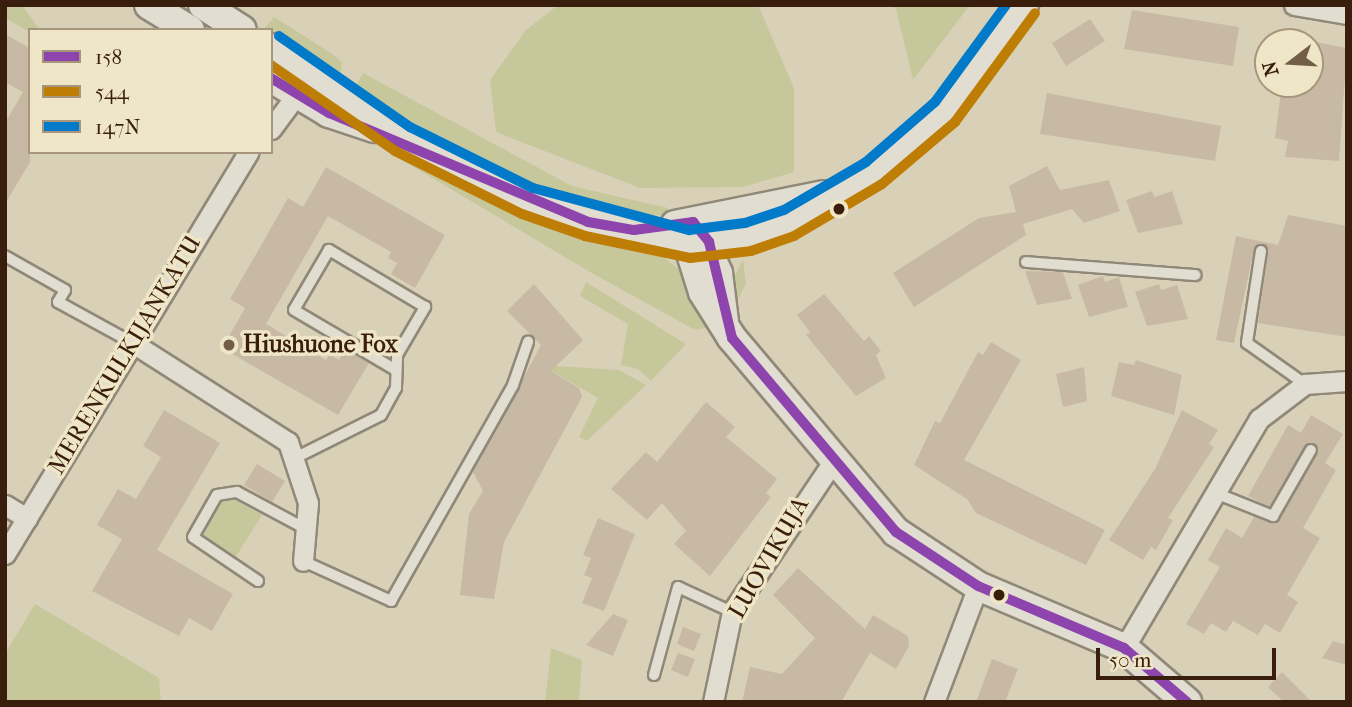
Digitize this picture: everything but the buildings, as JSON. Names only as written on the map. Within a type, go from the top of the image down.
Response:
[{"type":"street","points":[[149,5],[187,28]]},
{"type":"street","points":[[203,5],[239,28]]},
{"type":"street","points":[[283,71],[403,139],[528,201],[634,230],[697,236],[838,192],[893,159],[945,112],[1024,5]]},
{"type":"street","points":[[1294,5],[1347,14]]},
{"type":"street","points":[[273,52],[298,94],[329,113],[403,139]]},
{"type":"street","points":[[273,126],[298,94]]},
{"type":"street","name":"MERENKULKIJANKATU","points":[[5,554],[245,154]]},
{"type":"street","points":[[697,236],[703,292],[832,463],[896,532],[978,586],[1124,648],[1187,702]]},
{"type":"street","points":[[133,344],[277,430],[297,457],[308,530],[303,561]]},
{"type":"street","points":[[1124,648],[1213,492],[1259,419],[1305,384],[1347,381]]},
{"type":"street","name":"LUOVIKUJA","points":[[713,702],[732,612],[832,463]]},
{"type":"street","points":[[5,505],[27,518]]},
{"type":"street","points":[[934,702],[978,586]]},
{"type":"lane","points":[[297,457],[381,415],[396,388],[397,355],[425,307],[329,250],[293,310],[396,370]]},
{"type":"lane","points":[[1261,251],[1247,342],[1305,384]]},
{"type":"lane","points":[[5,256],[65,290],[58,302],[133,344]]},
{"type":"lane","points":[[1026,262],[1196,275]]},
{"type":"lane","points":[[303,561],[391,601],[513,385],[528,342]]},
{"type":"lane","points":[[1213,492],[1273,516],[1311,450]]},
{"type":"lane","points":[[258,581],[193,537],[217,495],[237,492],[308,530]]},
{"type":"lane","points":[[654,675],[678,587],[732,612]]},
{"type":"green space","points":[[5,5],[22,5],[39,28],[28,28],[28,31],[5,18]]},
{"type":"green space","points":[[558,5],[758,5],[794,88],[794,172],[743,187],[640,188],[496,132],[490,80],[526,30]]},
{"type":"green space","points":[[890,5],[970,5],[913,80],[896,9]]},
{"type":"green space","points":[[274,17],[331,53],[342,62],[340,76],[273,36],[273,28],[265,28]]},
{"type":"green space","points":[[363,73],[572,186],[668,208],[664,215],[639,216],[553,198],[353,90]]},
{"type":"green space","points":[[375,144],[565,231],[661,255],[681,271],[706,328],[695,330],[590,272]]},
{"type":"green space","points":[[743,259],[746,284],[737,301],[733,281]]},
{"type":"green space","points":[[586,282],[686,344],[651,381],[638,369],[621,365],[628,324],[580,296]]},
{"type":"green space","points":[[541,365],[619,370],[646,385],[587,441],[579,437],[598,398]]},
{"type":"green space","points":[[229,497],[262,515],[235,558],[202,539],[216,505]]},
{"type":"green space","points":[[35,604],[159,678],[161,702],[5,702],[5,654]]},
{"type":"green space","points":[[551,648],[582,660],[579,702],[545,702]]},
{"type":"transit line","name":"147N","points":[[279,36],[410,127],[533,188],[689,230],[745,223],[784,210],[866,162],[935,102],[1006,5]]},
{"type":"transit line","name":"544","points":[[273,66],[395,151],[522,214],[585,236],[690,258],[751,251],[794,236],[882,184],[955,122],[1035,13]]},
{"type":"transit line","name":"158","points":[[273,79],[329,113],[588,222],[634,230],[693,222],[709,242],[732,338],[896,532],[978,586],[1124,648],[1187,702]]},
{"type":"place","name":"Hiushuone Fox","points":[[229,345]]}]
